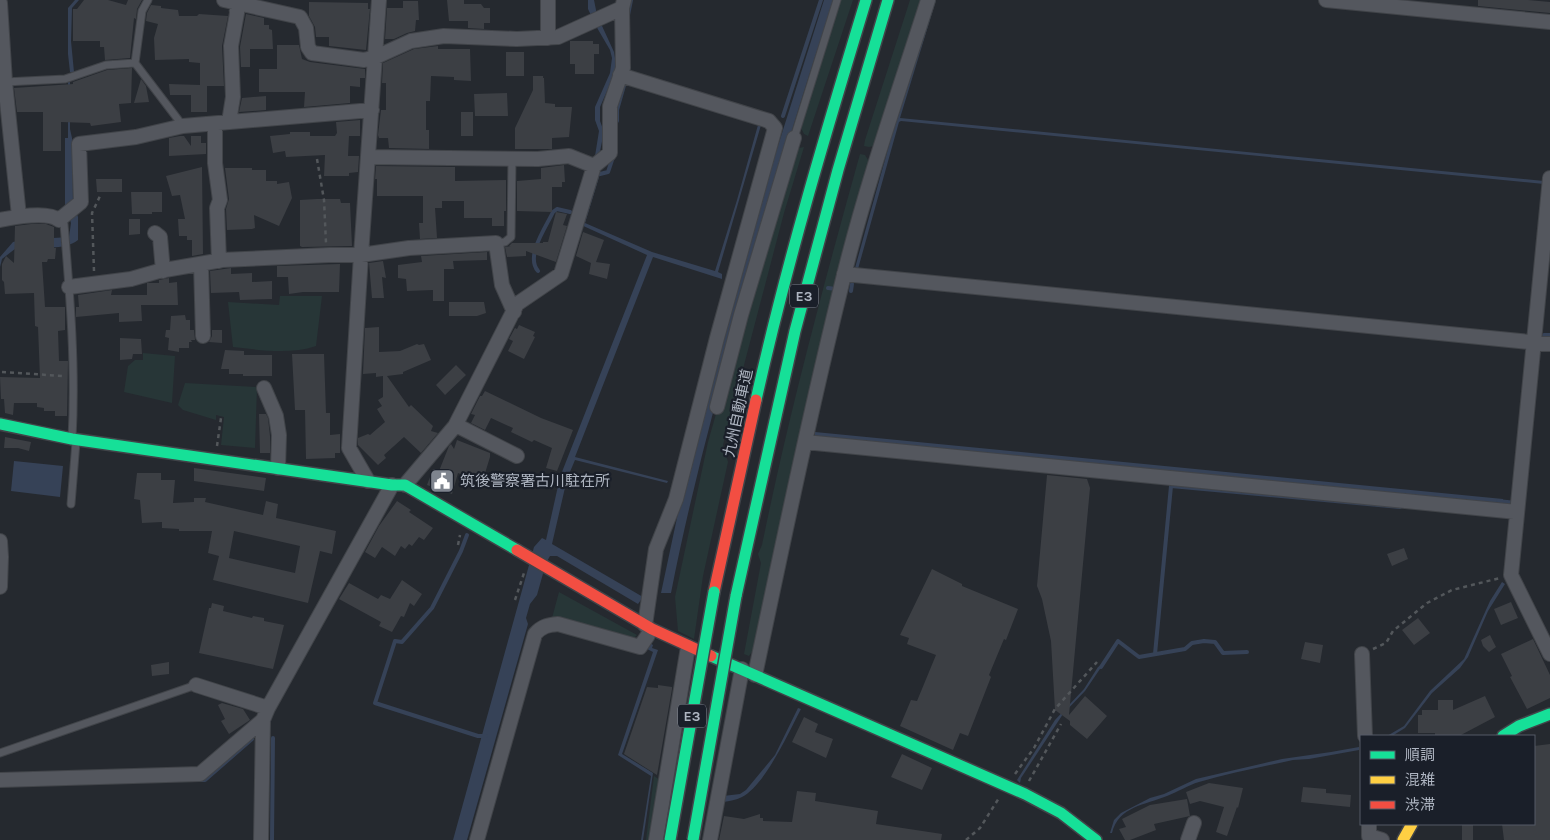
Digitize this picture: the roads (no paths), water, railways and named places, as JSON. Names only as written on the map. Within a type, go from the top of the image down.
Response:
[{"type":"main road","name":"九州自動車道","points":[[670,840],[714,592],[772,325],[816,164],[866,0]]},
{"type":"main road","name":"E3","points":[[693,840],[736,596],[795,331],[838,170],[888,0]]},
{"type":"main road","points":[[0,424],[74,440],[398,485],[526,562],[548,568],[647,630],[748,672],[1004,790],[1023,793],[1061,813],[1096,840]]},
{"type":"main road","points":[[1504,735],[1519,726],[1550,714]]},
{"type":"main road","points":[[1403,840],[1411,825]]},
{"type":"street","points":[[368,481],[349,448],[379,0]]},
{"type":"street","points":[[548,0],[548,38]]},
{"type":"street","points":[[710,840],[748,672],[844,274],[878,154],[928,0]]},
{"type":"street","points":[[1326,0],[1550,22]]},
{"type":"street","points":[[0,780],[200,774],[266,714],[398,485],[456,425],[517,304],[561,274],[594,166],[610,153],[610,106],[623,68],[623,4],[558,37],[517,39],[444,36],[411,41],[376,57],[364,60],[312,53],[308,48],[306,28],[300,17],[229,1]]},
{"type":"street","points":[[219,261],[217,208],[220,200],[215,163],[222,123],[233,96],[231,46],[237,13],[229,1]]},
{"type":"street","points":[[0,3],[5,82],[19,216]]},
{"type":"street","points":[[477,840],[536,634],[540,628],[558,624],[640,647],[647,630],[656,549],[676,500],[717,338],[775,128],[769,120],[620,75]]},
{"type":"street","points":[[0,220],[19,216],[54,216],[59,220],[81,202],[79,144],[136,137],[183,126],[372,110]]},
{"type":"street","points":[[717,407],[741,315],[794,138]]},
{"type":"street","points":[[368,158],[538,159],[569,156],[594,166]]},
{"type":"street","points":[[1550,178],[1511,575],[1550,654]]},
{"type":"street","points":[[155,232],[160,237],[163,271]]},
{"type":"street","points":[[69,287],[131,279],[219,261],[361,255],[409,248],[496,243],[502,285],[514,312]]},
{"type":"street","points":[[202,264],[203,336]]},
{"type":"street","points":[[844,274],[1550,344]]},
{"type":"street","points":[[264,388],[276,416],[279,435],[278,468]]},
{"type":"street","points":[[456,425],[517,456]]},
{"type":"street","points":[[805,442],[1517,512]]},
{"type":"street","points":[[0,541],[2,557],[0,587]]},
{"type":"street","points":[[656,840],[688,647]]},
{"type":"street","points":[[1362,654],[1365,735]]},
{"type":"street","points":[[196,685],[266,714]]},
{"type":"street","points":[[261,840],[266,714]]},
{"type":"street","points":[[1188,840],[1194,823]]},
{"type":"street","points":[[1369,825],[1369,836],[1378,839]]},
{"type":"lane","points":[[148,0],[142,11],[135,63],[183,126]]},
{"type":"lane","points":[[794,138],[838,0]]},
{"type":"lane","points":[[5,82],[65,79],[106,66],[135,63]]},
{"type":"lane","points":[[496,243],[505,242],[511,237],[512,159]]},
{"type":"lane","points":[[59,220],[64,224],[74,376],[71,504]]},
{"type":"lane","points":[[0,753],[196,685]]},
{"type":"water","points":[[75,0],[79,0],[72,8],[71,41],[74,72],[70,72],[68,8]]},
{"type":"water","points":[[588,0],[594,0],[597,15],[614,52],[616,64],[614,75],[600,107],[600,121],[604,132],[599,156],[600,174],[585,223],[652,252],[715,271],[758,125],[761,125],[718,272],[722,274],[722,279],[653,257],[575,457],[668,481],[667,483],[575,460],[567,479],[552,544],[643,597],[638,604],[557,556],[550,556],[546,563],[537,595],[530,604],[526,618],[528,624],[467,840],[453,840],[534,547],[542,538],[546,540],[560,477],[647,255],[579,224],[597,169],[595,156],[599,131],[595,120],[595,107],[610,73],[612,58],[610,50],[588,9]]},
{"type":"water","points":[[824,0],[834,0],[786,149],[743,300],[695,483],[671,593],[661,593],[681,499],[759,206]]},
{"type":"water","points":[[933,0],[936,0],[900,118],[1544,181],[1544,184],[901,121],[899,122],[858,269],[855,268],[896,120]]},
{"type":"water","points":[[68,82],[70,82],[73,203],[78,217],[78,240],[72,244],[58,247],[20,245],[2,259],[0,267],[0,257],[13,242],[69,237],[71,223],[65,205],[65,138],[68,138]]},
{"type":"water","points":[[815,432],[1503,499],[1503,504],[815,436]]},
{"type":"water","points":[[14,461],[63,466],[60,497],[11,491]]},
{"type":"water","points":[[1502,582],[1505,584],[1488,611],[1468,657],[1460,668],[1432,693],[1405,728],[1394,735],[1389,735],[1404,726],[1430,691],[1464,659],[1490,601]]},
{"type":"water","points":[[650,643],[653,645],[652,648],[658,650],[622,754],[653,773],[643,840],[641,840],[651,776],[618,755],[653,652],[647,649]]},
{"type":"water","points":[[1104,663],[1085,691],[1063,714],[1021,778],[1020,783],[1017,780],[1055,720],[1084,689],[1098,667]]},
{"type":"water","points":[[798,708],[801,709],[768,770],[751,791],[742,797],[723,802],[723,796],[740,794],[746,790],[775,755]]},
{"type":"water","points":[[1359,747],[1359,750],[1293,760],[1195,783],[1127,812],[1120,817],[1112,833],[1110,833],[1114,820],[1121,813],[1150,798],[1164,794],[1196,779],[1282,759]]},
{"type":"waterway","points":[[628,15],[631,0]]},
{"type":"waterway","points":[[783,116],[821,0]]},
{"type":"waterway","points":[[617,121],[617,110],[625,82]]},
{"type":"waterway","points":[[600,174],[608,172],[613,157]]},
{"type":"waterway","points":[[538,271],[535,265],[535,250],[553,212],[557,209],[570,212]]},
{"type":"waterway","points":[[851,291],[852,284]]},
{"type":"waterway","points":[[828,288],[836,289]]},
{"type":"waterway","points":[[1544,335],[1550,335]]},
{"type":"waterway","points":[[1155,654],[1171,486],[1400,507]]},
{"type":"waterway","points":[[1498,501],[1516,503]]},
{"type":"waterway","points":[[467,535],[461,551],[432,608],[402,642],[395,641],[375,703],[478,736],[486,736]]},
{"type":"waterway","points":[[1101,667],[1118,641],[1139,657],[1185,649],[1192,643],[1204,641],[1215,642],[1223,653],[1247,652]]},
{"type":"waterway","points":[[272,840],[273,738]]},
{"type":"waterway","points":[[197,780],[205,780],[252,739]]},
{"type":"place","name":"筑後警察署古川駐在所","points":[[442,481]]}]
